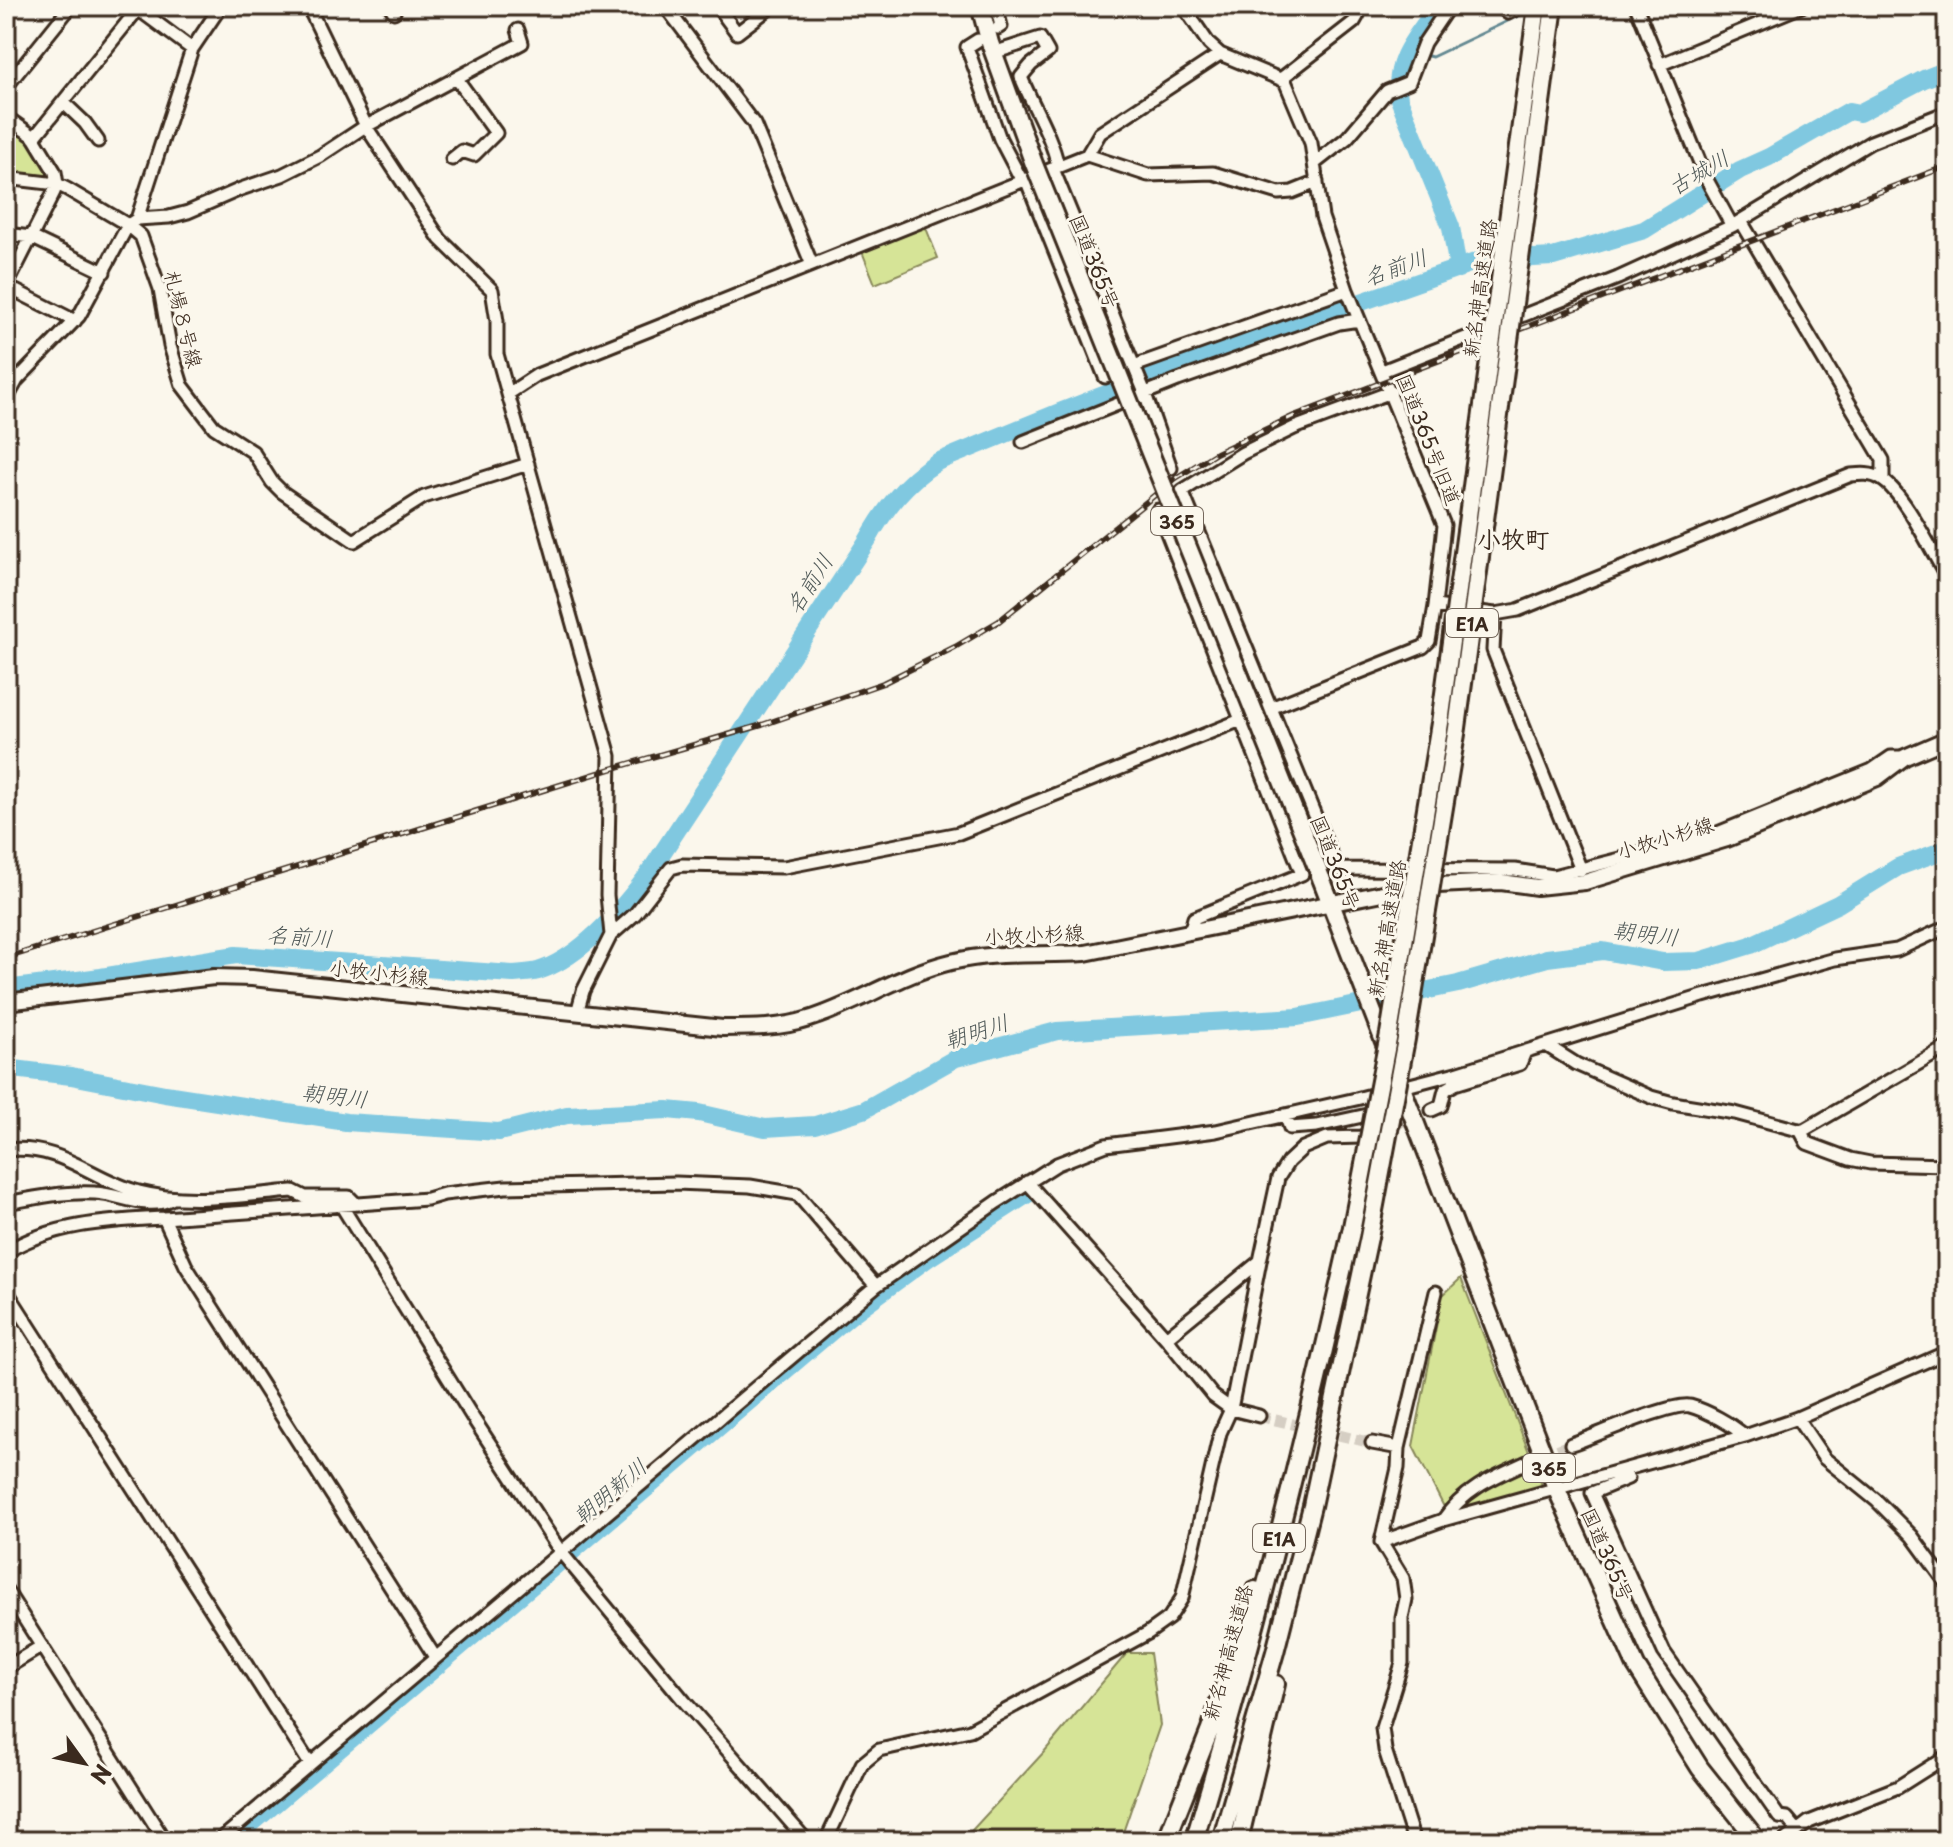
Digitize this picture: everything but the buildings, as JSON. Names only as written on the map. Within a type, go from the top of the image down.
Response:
[{"type":"highway","name":"国道365号","points":[[980,6],[993,53],[1034,164],[1339,922],[1557,1490],[1636,1666],[1700,1768],[1758,1841]]},
{"type":"highway","name":"新名神高速道路","points":[[1194,1841],[1249,1655],[1323,1359],[1389,1034],[1460,590],[1537,6]]},
{"type":"highway","name":"新名神高速道路","points":[[1221,1841],[1275,1652],[1312,1506],[1369,1237],[1412,1009],[1459,714],[1554,6]]},
{"type":"highway","points":[[1166,1841],[1226,1683],[1323,1359]]},
{"type":"highway","points":[[1239,1841],[1266,1735],[1312,1506]]},
{"type":"main road","name":"小牧小杉線","points":[[6,1002],[214,977],[252,978],[723,1028],[762,1028],[808,1020],[916,973],[949,962],[992,954],[1085,953],[1417,886],[1501,882],[1537,887],[1585,882],[1727,839],[1877,778],[1905,757],[1947,739]]},
{"type":"street","points":[[6,87],[71,6]]},
{"type":"street","points":[[6,400],[17,380],[75,321],[133,222],[148,192],[192,49],[221,6]]},
{"type":"street","points":[[308,6],[367,128],[440,239],[492,290],[497,321],[497,354],[610,756],[607,895],[611,933]]},
{"type":"street","points":[[665,6],[754,124],[812,265]]},
{"type":"street","points":[[717,6],[737,33],[772,6]]},
{"type":"street","points":[[996,6],[1001,26],[998,28]]},
{"type":"street","points":[[1183,6],[1209,44],[1220,54],[1239,64],[1282,78],[1354,22],[1358,15],[1356,6]]},
{"type":"street","points":[[1315,163],[1347,138],[1387,91],[1407,83],[1424,43],[1449,6]]},
{"type":"street","points":[[1500,6],[1508,13],[1521,6]]},
{"type":"street","points":[[1636,6],[1707,180],[1883,460],[1883,479]]},
{"type":"street","points":[[1659,65],[1802,6]]},
{"type":"street","points":[[34,138],[136,8],[192,49]]},
{"type":"street","points":[[6,178],[57,184],[133,222],[188,212],[282,175],[457,79],[522,43],[518,30]]},
{"type":"street","points":[[993,53],[1040,38],[1048,52],[1021,77],[1053,143],[1056,168],[1171,468]]},
{"type":"street","points":[[978,40],[967,47],[1000,139],[1024,180],[1105,377],[1347,292]]},
{"type":"street","points":[[508,394],[537,375],[1087,155],[1100,133],[1220,54]]},
{"type":"street","name":"国道365号旧道","points":[[1269,708],[1423,647],[1429,641],[1444,525],[1347,292],[1322,217],[1311,143],[1282,78]]},
{"type":"street","points":[[452,159],[462,151],[474,155],[496,133],[457,79]]},
{"type":"street","points":[[64,103],[98,141]]},
{"type":"street","points":[[1382,371],[1632,272],[1736,223],[1871,142],[1947,112]]},
{"type":"street","points":[[6,117],[34,138],[55,172],[57,184],[6,287],[75,321]]},
{"type":"street","points":[[1087,155],[1148,175],[1213,173],[1279,193],[1292,192],[1317,182]]},
{"type":"street","name":"札場８号線","points":[[133,222],[155,272],[170,346],[182,385],[197,408],[214,427],[253,452],[278,489],[354,541],[424,497],[528,464]]},
{"type":"street","points":[[6,234],[31,237],[104,272]]},
{"type":"street","points":[[1023,442],[1144,391],[1358,318]]},
{"type":"street","points":[[1391,392],[1281,434],[1243,453],[1182,491],[1337,869],[1515,870],[1553,876],[1710,836],[1843,783],[1891,757],[1905,757]]},
{"type":"street","points":[[1435,606],[1495,614],[1518,610],[1851,475],[1868,474],[1883,479],[1899,496],[1947,577]]},
{"type":"street","points":[[1158,510],[1302,874],[1194,918],[1190,933]]},
{"type":"street","points":[[1495,614],[1493,650],[1581,870]]},
{"type":"street","points":[[577,1013],[583,991],[611,933],[635,914],[671,868],[682,865],[784,867],[959,833],[1269,708]]},
{"type":"street","points":[[219,1841],[435,1657],[564,1556],[876,1286],[1027,1182],[1080,1153],[1106,1145],[1216,1131],[1403,1086],[1835,959],[1897,950],[1947,927]]},
{"type":"street","points":[[1546,1045],[1576,1064],[1651,1097],[1735,1113],[1800,1130],[1947,1047]]},
{"type":"street","points":[[1432,1110],[1441,1106],[1445,1090],[1520,1064],[1525,1052]]},
{"type":"street","points":[[826,1841],[862,1764],[870,1755],[879,1750],[970,1730],[1148,1633],[1169,1618],[1182,1598],[1220,1433],[1231,1409],[1278,1178],[1288,1162],[1303,1148],[1327,1138],[1361,1137],[1396,1124],[1381,1112],[1317,1126],[1290,1128],[1285,1115]]},
{"type":"street","points":[[1800,1130],[1807,1143],[1850,1159],[1870,1163],[1947,1165]]},
{"type":"street","points":[[6,1150],[46,1151],[137,1191],[172,1198]]},
{"type":"street","points":[[1027,1182],[1166,1338],[1213,1396],[1231,1409],[1259,1416]]},
{"type":"street","points":[[6,1252],[36,1236],[59,1229],[164,1218],[427,1199],[505,1187],[676,1183],[750,1186],[797,1194],[876,1286]]},
{"type":"street","points":[[6,1203],[64,1193],[99,1193],[155,1203],[172,1198],[293,1191],[305,1197],[349,1197],[356,1204]]},
{"type":"street","points":[[341,1205],[473,1418],[564,1556],[685,1702],[807,1841]]},
{"type":"street","points":[[164,1218],[186,1266],[435,1657]]},
{"type":"street","points":[[1166,1338],[1260,1261]]},
{"type":"street","points":[[6,1290],[310,1764]]},
{"type":"street","points":[[1414,1841],[1385,1750],[1382,1728],[1402,1663],[1402,1618],[1406,1599],[1403,1578],[1381,1542],[1398,1468],[1399,1448],[1436,1292]]},
{"type":"street","points":[[1381,1542],[1443,1520],[1745,1436],[1797,1418],[1947,1352]]},
{"type":"street","points":[[1571,1444],[1688,1405],[1736,1428],[1745,1436]]},
{"type":"street","points":[[1797,1418],[1824,1458],[1877,1501],[1912,1536],[1947,1584]]},
{"type":"street","points":[[1372,1443],[1399,1448]]},
{"type":"street","points":[[1443,1520],[1454,1504],[1473,1488],[1527,1462]]},
{"type":"street","points":[[1628,1478],[1592,1493],[1652,1626],[1673,1665],[1770,1805],[1779,1817],[1787,1818],[1797,1830]]},
{"type":"street","points":[[6,1590],[165,1841]]},
{"type":"street","points":[[6,1668],[42,1646]]},
{"type":"street","points":[[1784,1841],[1809,1822],[1898,1787],[1947,1756]]},
{"type":"green space","points":[[6,121],[29,137],[52,177],[6,173]]},
{"type":"green space","points":[[924,223],[938,258],[875,284],[861,249]]},
{"type":"green space","points":[[1461,1278],[1543,1488],[1477,1510],[1443,1505],[1413,1446],[1442,1296]]},
{"type":"green space","points":[[1127,1653],[1150,1653],[1160,1725],[1120,1841],[962,1841],[1044,1752]]},
{"type":"waterway","name":"名前川","points":[[1438,6],[1403,60],[1399,72],[1399,99],[1451,227],[1458,269]]},
{"type":"waterway","points":[[1424,55],[1432,57],[1531,10]]},
{"type":"waterway","name":"名前川","points":[[1411,45],[1415,49]]},
{"type":"waterway","name":"名前川","points":[[6,989],[236,955],[513,974],[535,972],[554,965],[599,931],[647,876],[881,518],[906,487],[937,462],[1176,367],[1478,261],[1553,257],[1644,230],[1740,170],[1849,111],[1859,113],[1947,70]]},
{"type":"waterway","name":"朝明川","points":[[6,1068],[346,1122],[499,1132],[567,1115],[667,1110],[699,1113],[765,1128],[815,1125],[864,1110],[956,1058],[1057,1031],[1298,1017],[1458,984],[1547,958],[1603,951],[1663,962],[1699,961],[1751,945],[1838,904],[1898,867],[1947,849]]},
{"type":"waterway","name":"朝明新川","points":[[231,1841],[852,1314],[927,1259],[1031,1192]]},
{"type":"tunnel","points":[[1396,1124],[1432,1110]]},
{"type":"tunnel","points":[[1259,1416],[1372,1443]]},
{"type":"tunnel","points":[[1527,1462],[1571,1444]]},
{"type":"railway","points":[[6,958],[611,769],[762,725],[883,683],[999,621],[1176,478],[1216,453],[1294,416],[1947,166]]},
{"type":"district","name":"小牧町","points":[[1513,538]]},
{"type":"water label","name":"古城川","points":[[1698,171]]}]
